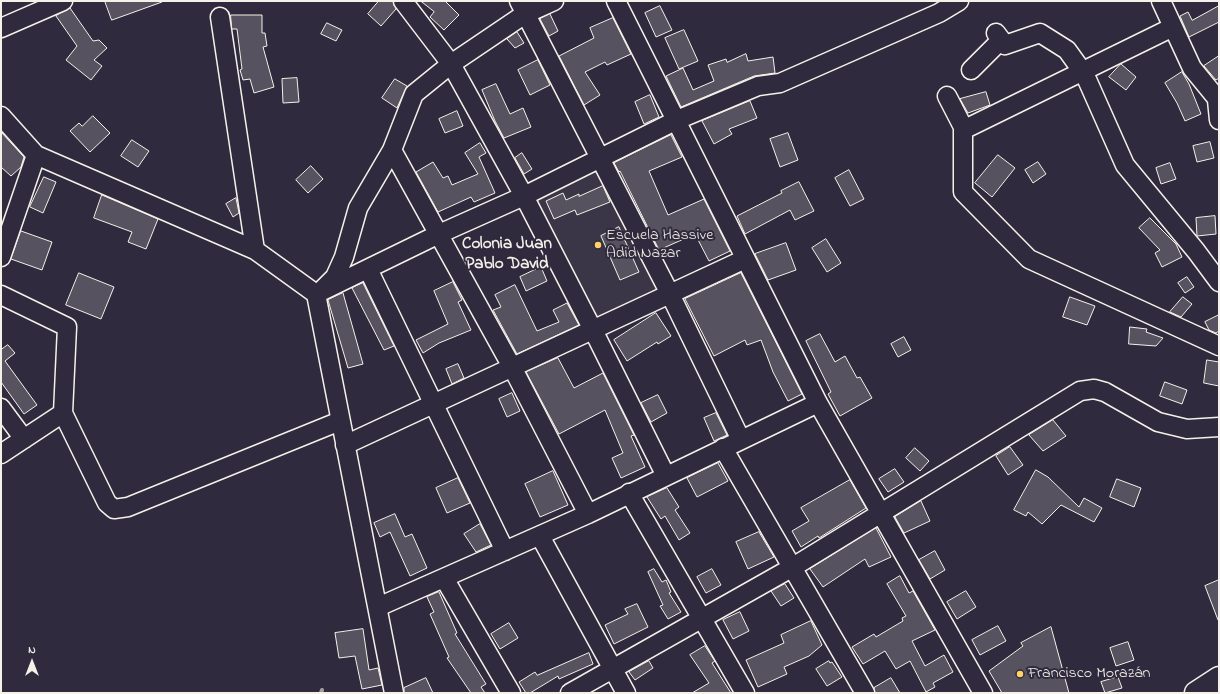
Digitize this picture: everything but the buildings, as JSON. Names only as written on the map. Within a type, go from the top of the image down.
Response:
[{"type":"highway","points":[[1196,693],[1219,678]]},
{"type":"street","points":[[1,28],[63,1]]},
{"type":"street","points":[[403,1],[451,64],[524,196],[666,476]]},
{"type":"street","points":[[316,294],[335,277],[344,257],[358,208],[392,150],[414,94],[522,7],[554,1]]},
{"type":"street","points":[[616,1],[818,403],[983,693]]},
{"type":"street","points":[[316,294],[439,234],[524,196],[677,120],[758,86],[780,82],[940,13],[959,1]]},
{"type":"street","points":[[1161,1],[1192,68],[1218,100],[1219,120]]},
{"type":"street","points":[[522,7],[670,294],[741,440]]},
{"type":"street","points":[[220,17],[255,250]]},
{"type":"street","points":[[963,130],[1173,28]]},
{"type":"street","points":[[971,70],[998,37],[1005,45],[1040,33],[1067,50],[1082,72],[1125,165],[1196,251],[1219,282]]},
{"type":"street","points":[[947,96],[963,127],[963,192],[1029,259],[1219,346]]},
{"type":"street","points":[[1,116],[36,155],[255,250],[316,294],[394,693]]},
{"type":"street","points":[[392,150],[512,367],[588,514]]},
{"type":"street","points":[[1,257],[36,155]]},
{"type":"street","points":[[345,445],[745,259]]},
{"type":"street","points":[[368,269],[505,551]]},
{"type":"street","points":[[1,295],[67,328],[63,413],[110,507],[118,509],[128,507],[340,421]]},
{"type":"street","points":[[570,693],[613,670],[793,566],[1080,391],[1094,389],[1105,392],[1158,422],[1187,429],[1219,426]]},
{"type":"street","points":[[378,607],[588,514],[818,403]]},
{"type":"street","points":[[1,408],[24,439]]},
{"type":"street","points":[[1,454],[63,413]]},
{"type":"street","points":[[723,448],[793,566],[865,693]]},
{"type":"street","points":[[629,493],[745,693]]},
{"type":"street","points":[[540,536],[626,693]]},
{"type":"street","points":[[444,578],[511,693]]},
{"type":"shaded area","name":"Escuela Hassive Adid Nazar","points":[[598,167],[662,290],[598,319],[534,199]]},
{"type":"place","name":"Escuela Hassive Adid Nazar","points":[[598,245]]},
{"type":"place","name":"Francisco Morazán","points":[[1020,674]]},
{"type":"district","name":"Colonia Juan Pablo David","points":[[507,255]]}]
